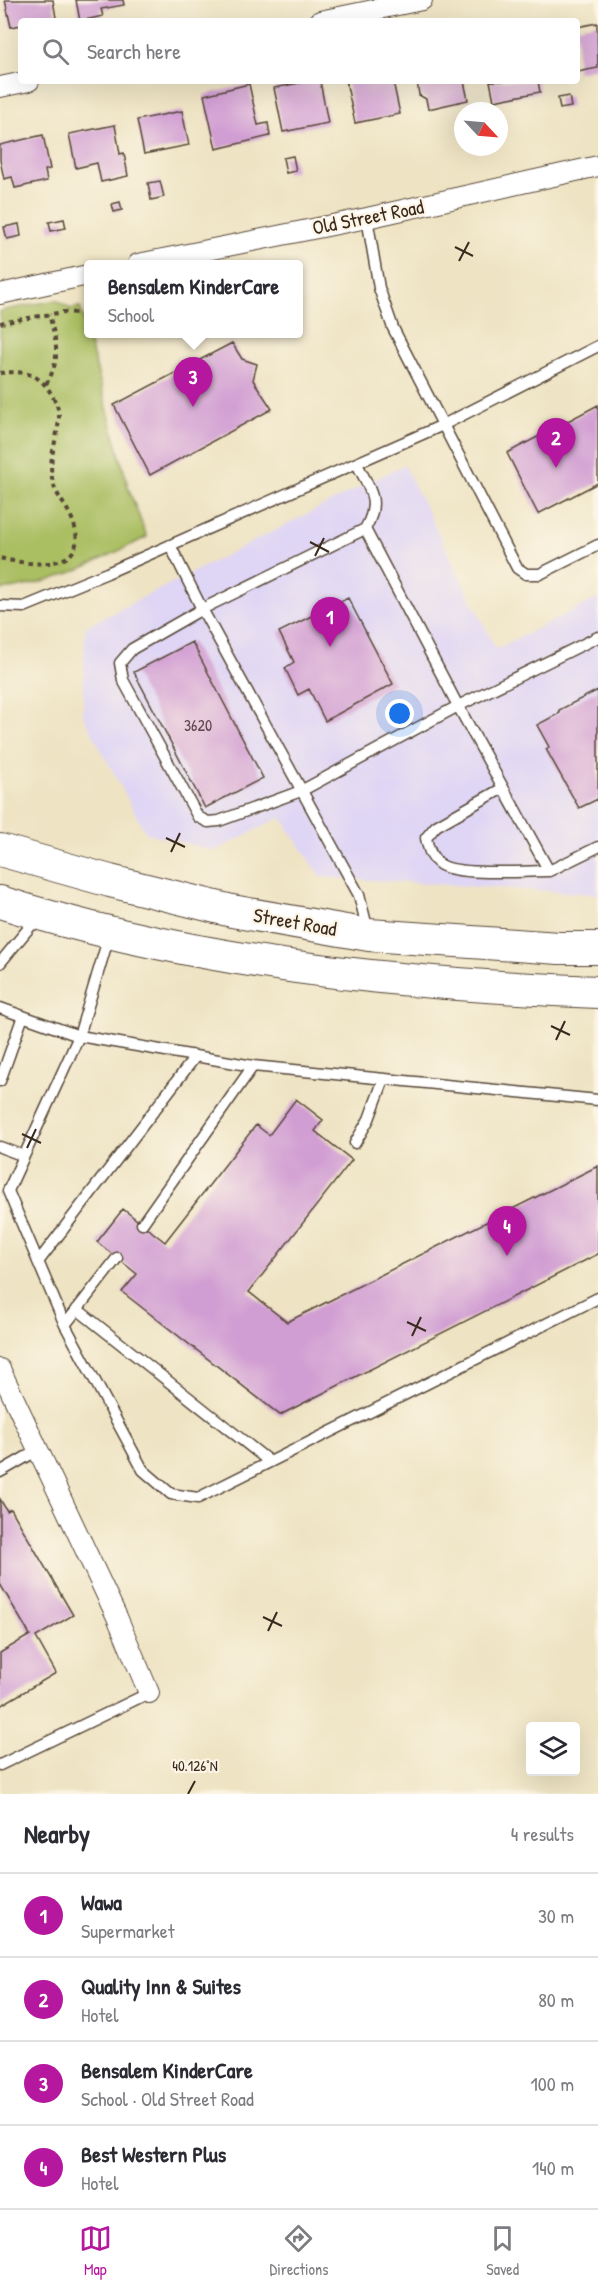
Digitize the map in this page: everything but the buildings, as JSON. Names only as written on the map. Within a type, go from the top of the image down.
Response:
[{"type":"main road","name":"Street Road","points":[[0,850],[110,881],[232,911],[369,935],[559,948],[598,948]]},
{"type":"main road","points":[[0,902],[110,932],[217,954],[308,968],[419,981],[598,992]]},
{"type":"street","points":[[335,18],[422,0]]},
{"type":"street","points":[[0,87],[18,83]]},
{"type":"street","name":"Old Street Road","points":[[158,260],[367,218],[598,166]]},
{"type":"street","points":[[0,294],[84,276]]},
{"type":"street","points":[[0,1369],[117,1617],[149,1693]]},
{"type":"lane","points":[[367,218],[380,288],[393,328],[517,568],[526,574],[540,574],[598,546]]},
{"type":"lane","points":[[0,606],[24,607],[171,545],[443,425],[598,346]]},
{"type":"lane","points":[[357,464],[371,490],[374,506],[365,529],[202,609],[132,649],[120,663],[123,680],[198,817],[208,822],[219,821],[301,791],[458,706],[598,637]]},
{"type":"lane","points":[[365,529],[458,706],[549,871]]},
{"type":"lane","points":[[171,545],[202,609],[359,896],[369,935]]},
{"type":"lane","points":[[503,788],[436,826],[426,838],[429,853],[441,866],[462,871],[549,871],[598,847]]},
{"type":"lane","points":[[0,963],[40,913]]},
{"type":"lane","points":[[110,932],[80,1036],[8,1191],[65,1325],[142,1470],[171,1494],[198,1498],[598,1298]]},
{"type":"lane","points":[[0,1008],[80,1036],[253,1066],[598,1100]]},
{"type":"lane","points":[[0,1081],[23,1016]]},
{"type":"lane","points":[[38,1262],[195,1057]]},
{"type":"lane","points":[[142,1224],[253,1066]]},
{"type":"lane","points":[[355,1143],[369,1119],[384,1079]]},
{"type":"lane","points":[[0,1147],[24,1156]]},
{"type":"lane","points":[[65,1325],[117,1258]]},
{"type":"lane","points":[[77,1309],[270,1462]]},
{"type":"lane","points":[[0,1472],[38,1450]]},
{"type":"lane","points":[[0,1765],[149,1693]]},
{"type":"path","points":[[0,323],[63,312],[76,313]]},
{"type":"path","points":[[46,384],[57,358],[49,314]]},
{"type":"path","points":[[0,373],[26,373],[46,384],[60,412],[50,464],[52,480],[57,496],[72,518],[76,533],[76,546],[68,556],[56,562],[42,565],[27,564],[0,558]]},
{"type":"shaded area","points":[[404,465],[496,649],[598,598],[598,894],[321,877],[281,817],[215,851],[146,833],[83,716],[85,627]]},
{"type":"green space","points":[[56,300],[71,309],[80,307],[84,322],[84,338],[88,338],[129,490],[147,537],[76,571],[40,583],[0,590],[0,311]]},
{"type":"place","name":"Bensalem KinderCare","points":[[193,407]]},
{"type":"place","name":"Quality Inn & Suites","points":[[556,468]]},
{"type":"place","name":"Wawa","points":[[330,647]]},
{"type":"place","name":"Best Western Plus","points":[[507,1256]]}]
